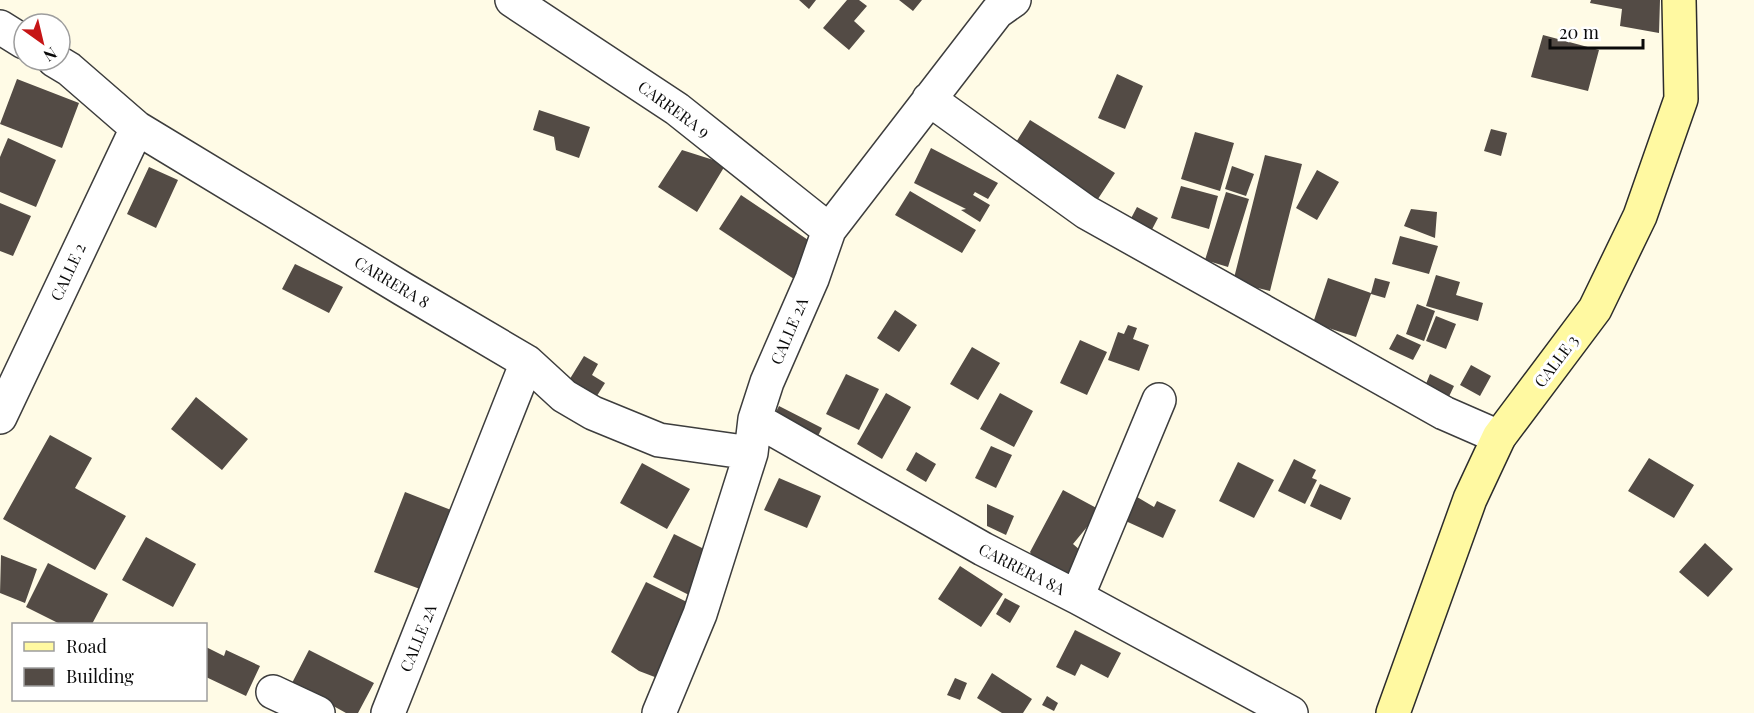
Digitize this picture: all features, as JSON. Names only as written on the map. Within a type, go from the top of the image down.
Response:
[{"type":"street","name":"CARRERA 9","points":[[512,0],[678,109],[829,230]]},
{"type":"street","name":"CALLE 3","points":[[1393,713],[1470,500],[1499,437],[1595,309],[1640,216],[1681,99],[1679,0]]},
{"type":"street","name":"CALLE 2A","points":[[659,713],[700,614],[751,453],[755,419],[767,382],[812,279],[829,230],[998,4]]},
{"type":"street","name":"CARRERA 8","points":[[72,72],[137,128],[527,362],[564,396],[593,413],[659,440],[751,453]]},
{"type":"street","points":[[929,99],[1086,212],[1444,413],[1499,437]]},
{"type":"street","name":"CALLE 2","points":[[0,417],[137,128]]},
{"type":"street","name":"CALLE 2A","points":[[388,713],[527,362]]},
{"type":"street","points":[[1077,597],[1160,400]]},
{"type":"street","name":"CARRERA 8A","points":[[755,419],[982,549],[1077,597],[1291,713]]},
{"type":"street","points":[[273,692],[318,713]]},
{"type":"building","points":[[799,0],[816,0],[809,9]]},
{"type":"building","points":[[847,0],[859,0],[867,6],[854,21],[865,31],[849,50],[823,28]]},
{"type":"building","points":[[899,0],[922,0],[913,11]]},
{"type":"building","points":[[1591,0],[1660,0],[1659,33],[1620,26],[1622,9],[1590,3]]},
{"type":"building","points":[[1543,35],[1599,50],[1588,91],[1531,77]]},
{"type":"building","points":[[1117,74],[1143,86],[1125,129],[1098,118]]},
{"type":"building","points":[[17,79],[79,103],[62,148],[0,124]]},
{"type":"building","points":[[539,110],[590,127],[579,158],[556,150],[554,137],[533,130]]},
{"type":"building","points":[[1030,120],[1115,173],[1092,208],[1008,155]]},
{"type":"building","points":[[1491,129],[1507,133],[1501,156],[1484,151]]},
{"type":"building","points":[[1195,132],[1234,143],[1220,191],[1181,179]]},
{"type":"building","points":[[8,138],[56,160],[36,207],[0,192],[0,157]]},
{"type":"building","points":[[931,148],[998,183],[988,199],[975,192],[973,195],[990,205],[980,222],[961,210],[966,209],[914,183]]},
{"type":"building","points":[[682,150],[726,164],[697,212],[658,187]]},
{"type":"building","points":[[1265,155],[1302,164],[1270,291],[1233,282]]},
{"type":"building","points":[[1232,166],[1254,174],[1246,196],[1225,189]]},
{"type":"building","points":[[149,167],[178,180],[156,228],[127,214]]},
{"type":"building","points":[[1317,170],[1339,182],[1317,220],[1296,208]]},
{"type":"building","points":[[1181,186],[1218,196],[1209,229],[1171,218]]},
{"type":"building","points":[[910,191],[976,230],[962,253],[895,215]]},
{"type":"building","points":[[1226,192],[1249,199],[1228,267],[1205,260]]},
{"type":"building","points":[[741,195],[820,248],[797,281],[719,229]]},
{"type":"building","points":[[0,203],[31,216],[13,256],[0,251]]},
{"type":"building","points":[[1137,207],[1158,218],[1148,237],[1127,226]]},
{"type":"building","points":[[1411,209],[1437,212],[1435,238],[1404,226]]},
{"type":"building","points":[[1400,236],[1438,246],[1429,274],[1392,264]]},
{"type":"building","points":[[295,264],[343,287],[329,313],[282,289]]},
{"type":"building","points":[[1436,275],[1460,282],[1456,295],[1483,303],[1478,321],[1426,306]]},
{"type":"building","points":[[1328,278],[1371,293],[1375,278],[1390,282],[1385,298],[1371,294],[1356,337],[1313,323]]},
{"type":"building","points":[[1417,304],[1435,311],[1424,341],[1406,334]]},
{"type":"building","points":[[895,310],[917,325],[899,352],[877,338]]},
{"type":"building","points":[[1436,316],[1456,324],[1446,349],[1426,341]]},
{"type":"building","points":[[1128,325],[1137,328],[1133,339],[1149,345],[1139,371],[1108,360],[1118,332],[1124,334]]},
{"type":"building","points":[[1397,334],[1421,345],[1413,360],[1389,349]]},
{"type":"building","points":[[1080,340],[1107,352],[1087,395],[1060,383]]},
{"type":"building","points":[[972,347],[1000,363],[978,400],[950,384]]},
{"type":"building","points":[[584,356],[598,364],[592,375],[605,383],[590,407],[563,390]]},
{"type":"building","points":[[1471,365],[1491,376],[1480,396],[1460,385]]},
{"type":"building","points":[[846,374],[879,389],[859,430],[826,414]]},
{"type":"building","points":[[1430,374],[1454,386],[1444,407],[1421,396]]},
{"type":"building","points":[[886,393],[911,407],[882,459],[857,444]]},
{"type":"building","points":[[1000,393],[1033,411],[1014,447],[980,429]]},
{"type":"building","points":[[196,397],[248,439],[222,470],[171,429]]},
{"type":"building","points":[[779,406],[822,428],[814,444],[770,423]]},
{"type":"building","points":[[50,435],[92,458],[75,488],[126,516],[95,570],[3,519]]},
{"type":"building","points":[[991,446],[1012,455],[996,488],[975,478]]},
{"type":"building","points":[[916,452],[936,464],[926,482],[906,470]]},
{"type":"building","points":[[1649,458],[1694,485],[1674,518],[1628,491]]},
{"type":"building","points":[[1294,459],[1316,470],[1312,478],[1317,480],[1305,504],[1278,491]]},
{"type":"building","points":[[1238,462],[1274,480],[1254,518],[1219,501]]},
{"type":"building","points":[[642,463],[690,489],[667,529],[620,503]]},
{"type":"building","points":[[779,478],[821,496],[807,528],[764,510]]},
{"type":"building","points":[[1320,484],[1351,498],[1341,520],[1310,506]]},
{"type":"building","points":[[1063,490],[1102,511],[1092,529],[1087,527],[1073,544],[1080,550],[1068,584],[1041,570],[1030,552]]},
{"type":"building","points":[[405,492],[451,510],[420,589],[374,572]]},
{"type":"building","points":[[1132,494],[1154,507],[1157,501],[1176,510],[1163,538],[1119,518]]},
{"type":"building","points":[[987,504],[1014,516],[1006,535],[987,526]]},
{"type":"building","points":[[674,534],[712,553],[691,596],[653,577]]},
{"type":"building","points":[[146,537],[196,564],[173,607],[122,580]]},
{"type":"building","points":[[1705,543],[1733,569],[1708,597],[1679,572]]},
{"type":"building","points":[[1,555],[37,569],[25,603],[0,593]]},
{"type":"building","points":[[48,563],[108,594],[93,623],[58,623],[26,607]]},
{"type":"building","points":[[960,566],[1003,594],[981,627],[938,599]]},
{"type":"building","points":[[646,582],[687,602],[660,679],[639,671],[611,652]]},
{"type":"building","points":[[1005,598],[1020,606],[1010,623],[996,614]]},
{"type":"building","points":[[1075,630],[1121,653],[1108,678],[1081,664],[1075,676],[1056,667]]},
{"type":"building","points":[[207,648],[224,656],[226,650],[260,666],[246,696],[207,677]]},
{"type":"building","points":[[309,650],[374,683],[358,713],[346,713],[292,683]]},
{"type":"building","points":[[992,673],[1032,699],[1023,713],[1002,713],[977,698]]},
{"type":"building","points":[[955,678],[967,683],[960,700],[947,695]]},
{"type":"building","points":[[1047,696],[1058,703],[1054,711],[1042,705]]}]
